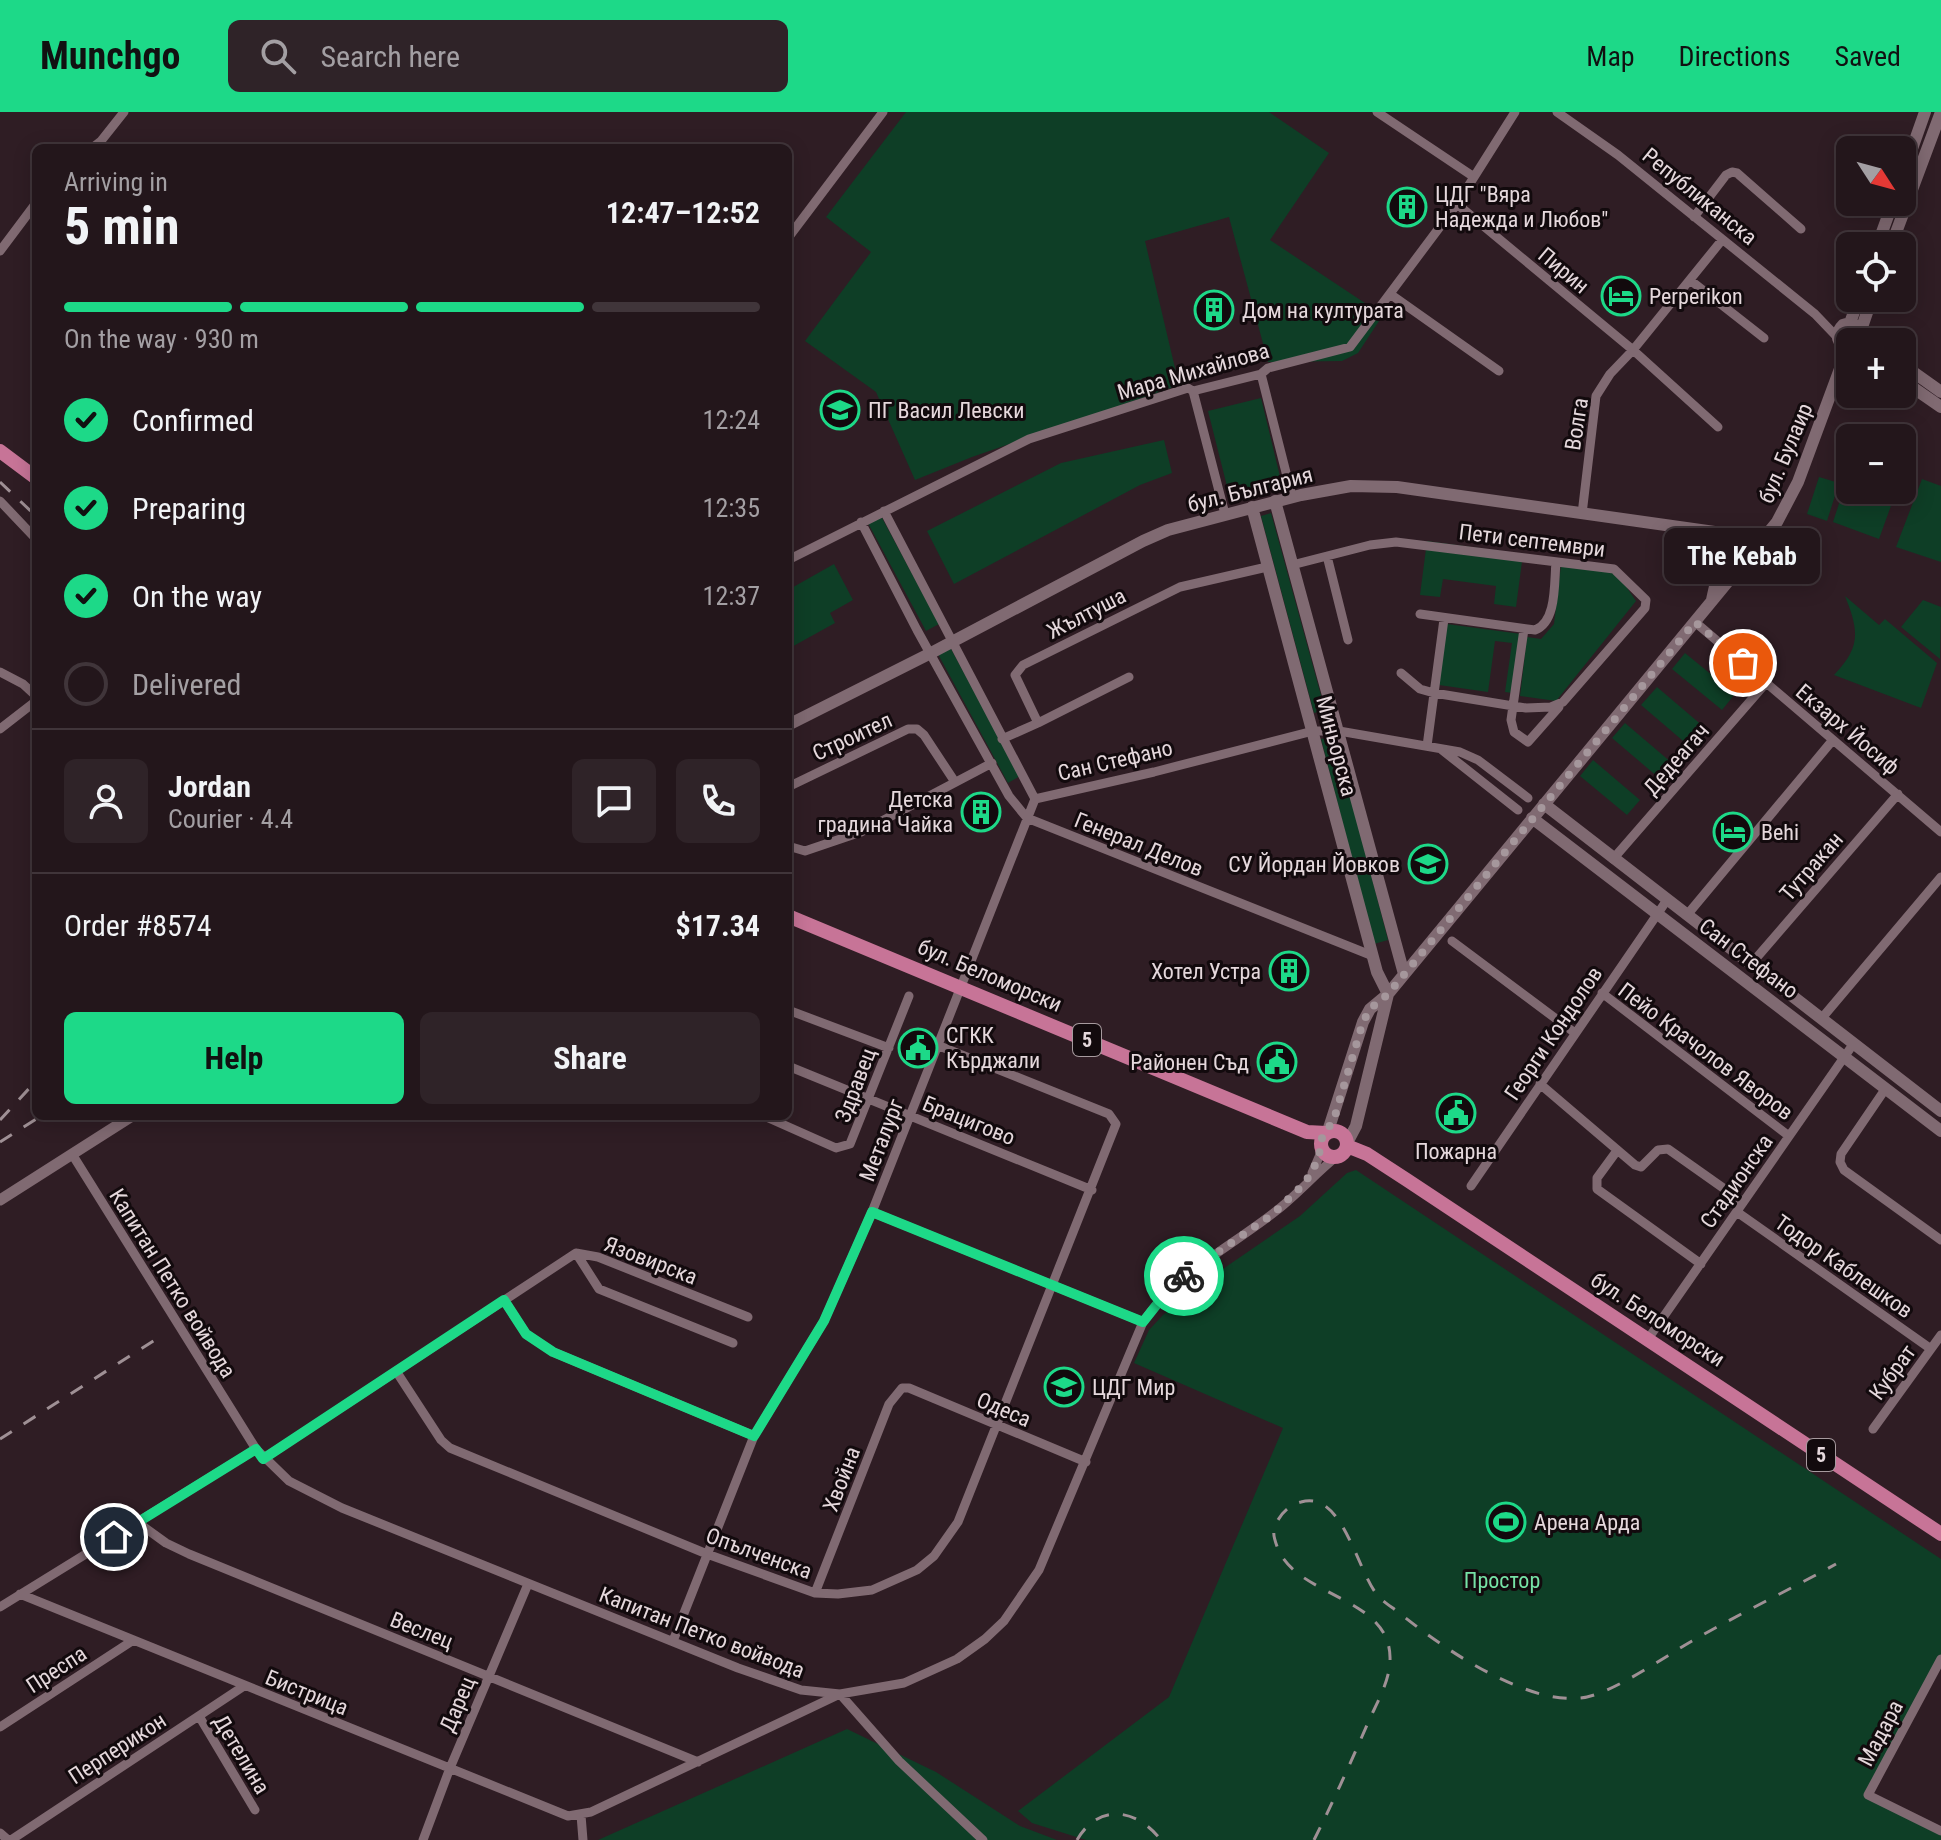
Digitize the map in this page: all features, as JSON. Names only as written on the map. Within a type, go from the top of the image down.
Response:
[{"type":"main road","points":[[1916,137],[1925,112]]},
{"type":"main road","points":[[1896,232],[1941,112]]},
{"type":"main road","points":[[1916,374],[1941,392]]},
{"type":"main road","name":"бул. Булаир","points":[[1327,1132],[1365,1016],[1376,1002],[1388,994],[1764,539],[1793,494],[1836,379]]},
{"type":"main road","points":[[1916,390],[1941,407]]},
{"type":"main road","points":[[0,451],[32,475]]},
{"type":"main road","name":"бул. България","points":[[792,723],[1143,541],[1168,530],[1292,496],[1351,486],[1397,487],[1764,539]]},
{"type":"main road","name":"Миньорска","points":[[1275,501],[1404,974]]},
{"type":"main road","name":"Миньорска","points":[[1252,507],[1380,982],[1388,994]]},
{"type":"main road","points":[[1696,530],[1714,543],[1718,551],[1719,564],[1711,604]]},
{"type":"main road","name":"Сан Стефано","points":[[1544,804],[1941,1111]]},
{"type":"main road","name":"Сан Стефано","points":[[1532,818],[1941,1131]]},
{"type":"main road","name":"бул. Беломорски","points":[[792,918],[1307,1132],[1327,1132]]},
{"type":"main road","name":"бул. Булаир","points":[[1347,1145],[1356,1126],[1388,994]]},
{"type":"main road","name":"бул. Беломорски","points":[[1307,1132],[1321,1148]]},
{"type":"main road","points":[[1321,1148],[1322,1138],[1327,1132]]},
{"type":"main road","name":"5","points":[[1327,1132],[1342,1133],[1347,1145]]},
{"type":"main road","points":[[1336,1157],[1343,1154],[1347,1145]]},
{"type":"main road","name":"бул. Беломорски","points":[[1347,1145],[1384,1165],[1941,1534]]},
{"type":"main road","name":"5","points":[[1321,1148],[1327,1156],[1336,1157]]},
{"type":"street","points":[[97,144],[124,112]]},
{"type":"street","points":[[792,233],[883,112]]},
{"type":"street","points":[[1377,112],[1474,177]]},
{"type":"street","name":"Мара Михайлова","points":[[792,558],[1029,439],[1188,388],[1193,391],[1261,374],[1268,368],[1350,347],[1457,204],[1515,112]]},
{"type":"street","name":"Републиканска","points":[[1557,112],[1618,155],[1815,314],[1837,328]]},
{"type":"street","points":[[1694,217],[1726,175],[1732,172],[1737,173],[1801,229]]},
{"type":"street","name":"Пирин","points":[[1457,204],[1633,350],[1718,427]]},
{"type":"street","points":[[0,251],[32,208]]},
{"type":"street","name":"Волга","points":[[1582,514],[1596,396],[1610,374],[1722,240]]},
{"type":"street","points":[[1690,280],[1764,338]]},
{"type":"street","points":[[1390,294],[1499,371]]},
{"type":"street","points":[[1261,374],[1292,496]]},
{"type":"street","points":[[1193,391],[1225,514]]},
{"type":"street","points":[[0,501],[32,534]]},
{"type":"street","points":[[884,511],[1035,799]]},
{"type":"street","points":[[861,522],[1017,808],[1027,818]]},
{"type":"street","name":"Пети септември","points":[[1292,565],[1370,545],[1396,542],[1614,569],[1643,595],[1647,603],[1563,702]]},
{"type":"street","points":[[1327,556],[1348,640]]},
{"type":"street","points":[[1420,614],[1535,630],[1547,623],[1556,562]]},
{"type":"street","name":"Жълтуша","points":[[1038,723],[1015,675],[1023,665],[1180,587],[1267,567]]},
{"type":"street","points":[[1427,746],[1444,619]]},
{"type":"street","name":"Екзарх Йосиф","points":[[1695,622],[1941,832]]},
{"type":"street","points":[[1524,629],[1511,720],[1514,732],[1528,742],[1563,702]]},
{"type":"street","points":[[0,672],[23,684],[32,694]]},
{"type":"street","points":[[1401,673],[1420,689],[1434,693],[1514,707],[1544,708],[1563,702]]},
{"type":"street","points":[[1002,739],[1129,677]]},
{"type":"street","name":"Дедеагач","points":[[1613,859],[1766,683]]},
{"type":"street","points":[[0,729],[32,701]]},
{"type":"street","name":"Строител","points":[[792,785],[908,729],[917,729],[924,735],[955,782]]},
{"type":"street","name":"Сан Стефано","points":[[1035,799],[1313,731],[1339,731],[1469,755],[1528,798]]},
{"type":"street","points":[[1687,915],[1832,741]]},
{"type":"street","name":"Сан Стефано","points":[[1439,748],[1518,810]]},
{"type":"street","points":[[792,847],[805,851],[861,832],[992,763]]},
{"type":"street","name":"Тутракан","points":[[1752,963],[1898,794]]},
{"type":"street","name":"Металург","points":[[673,1641],[754,1436],[824,1321],[872,1212],[1035,799]]},
{"type":"street","name":"Генерал Делов","points":[[1027,818],[1373,956]]},
{"type":"street","points":[[1822,1018],[1941,877]]},
{"type":"street","name":"Георги Кондолов","points":[[1471,1186],[1667,900]]},
{"type":"street","points":[[1452,941],[1575,1033]]},
{"type":"street","name":"Пейо Крачолов Яворов","points":[[1602,993],[1789,1136]]},
{"type":"street","name":"Здравец","points":[[773,1120],[836,1148],[843,1148],[853,1140],[909,996]]},
{"type":"street","points":[[792,1012],[889,1048]]},
{"type":"street","name":"Стадионска","points":[[1648,1339],[1854,1043]]},
{"type":"street","name":"Опълченска","points":[[396,1371],[441,1440],[450,1448],[707,1554],[815,1593],[872,1590],[917,1570],[934,1556],[958,1522],[1115,1129],[1115,1120],[1109,1114],[937,1045]]},
{"type":"street","name":"Брацигово","points":[[792,1068],[1092,1190]]},
{"type":"street","points":[[1540,1084],[1616,1152],[1641,1167],[1658,1150],[1668,1149],[1743,1202]]},
{"type":"street","points":[[1886,1088],[1841,1154],[1840,1162],[1844,1170],[1941,1240]]},
{"type":"street","points":[[0,1200],[126,1120]]},
{"type":"street","name":"Капитан Петко войвода","points":[[1305,1183],[1321,1148]]},
{"type":"street","points":[[1616,1152],[1597,1178],[1597,1189],[1701,1264]]},
{"type":"street","name":"Капитан Петко войвода","points":[[72,1154],[256,1449],[289,1481],[313,1495],[673,1641],[801,1690],[840,1694],[904,1683],[928,1674],[957,1659],[995,1630],[1018,1603],[1039,1570],[1143,1322],[1189,1272],[1273,1214],[1336,1157]]},
{"type":"street","points":[[872,1212],[1143,1322]]},
{"type":"street","name":"Тодор Каблешков","points":[[1737,1212],[1931,1349]]},
{"type":"street","points":[[576,1253],[599,1289],[733,1343]]},
{"type":"street","name":"Язовирска","points":[[263,1459],[576,1253],[598,1257],[748,1317]]},
{"type":"street","points":[[504,1300],[526,1334],[553,1352],[754,1436]]},
{"type":"street","name":"Кубрат","points":[[1873,1429],[1941,1335]]},
{"type":"street","name":"Хвойна","points":[[815,1593],[889,1404],[902,1388],[909,1388]]},
{"type":"street","name":"Одеса","points":[[909,1388],[1086,1462]]},
{"type":"street","points":[[0,1607],[256,1449]]},
{"type":"street","name":"Веслец","points":[[137,1522],[166,1543],[189,1554],[698,1762]]},
{"type":"street","name":"Дарец","points":[[423,1840],[528,1584]]},
{"type":"street","name":"Бистрица","points":[[20,1594],[568,1816],[581,1815]]},
{"type":"street","name":"Преспа","points":[[0,1727],[132,1641]]},
{"type":"street","name":"Мадара","points":[[1939,1666],[1868,1795],[1941,1831]]},
{"type":"street","name":"Перперикон","points":[[9,1840],[244,1686]]},
{"type":"street","points":[[583,1840],[581,1815],[840,1694],[899,1761],[983,1840]]},
{"type":"street","name":"Детелина","points":[[199,1716],[255,1810]]},
{"type":"street","points":[[0,1833],[9,1840]]},
{"type":"green space","points":[[906,112],[1269,112],[1329,153],[1270,240],[1383,315],[1358,353],[1342,361],[1268,362],[1229,217],[1145,241],[1179,385],[915,480],[876,392],[805,341],[871,252],[826,217]]},
{"type":"green space","points":[[1261,398],[1282,485],[1230,498],[1208,411]]},
{"type":"green space","points":[[1164,440],[1172,473],[1140,485],[954,584],[927,531],[1061,463]]},
{"type":"green space","points":[[1819,477],[1836,482],[1827,521],[1807,514]]},
{"type":"green space","points":[[1922,479],[1941,486],[1941,562],[1896,547],[1912,504],[1916,504]]},
{"type":"green space","points":[[1839,504],[1892,504],[1879,539],[1833,522]]},
{"type":"green space","points":[[1271,513],[1325,710],[1314,713],[1261,516]]},
{"type":"green space","points":[[881,516],[939,624],[926,631],[868,523]]},
{"type":"green space","points":[[1427,541],[1523,554],[1516,607],[1494,604],[1496,586],[1443,579],[1440,597],[1420,595]]},
{"type":"green space","points":[[834,564],[853,600],[830,613],[835,623],[792,647],[792,588]]},
{"type":"green space","points":[[1561,565],[1617,573],[1636,601],[1556,701],[1520,696],[1527,637],[1541,639],[1554,624]]},
{"type":"green space","points":[[1845,596],[1879,625],[1885,619],[1937,663],[1921,708],[1834,675],[1849,656],[1855,638],[1853,619]]},
{"type":"green space","points":[[1923,600],[1941,607],[1940,659],[1901,627]]},
{"type":"green space","points":[[1447,624],[1521,634],[1513,693],[1505,692],[1512,643],[1495,641],[1488,692],[1439,685]]},
{"type":"green space","points":[[950,647],[1020,776],[1008,783],[938,654]]},
{"type":"green space","points":[[1685,653],[1735,694],[1722,710],[1672,669]]},
{"type":"green space","points":[[1657,687],[1704,727],[1689,746],[1641,705]]},
{"type":"green space","points":[[1625,723],[1672,763],[1659,778],[1612,738]]},
{"type":"green space","points":[[1335,736],[1388,940],[1374,944],[1321,739]]},
{"type":"green space","points":[[1593,760],[1640,800],[1627,815],[1580,776]]},
{"type":"green space","name":"Простор","points":[[1356,1170],[1941,1559],[1941,1661],[1871,1793],[1941,1828],[1941,1840],[1086,1840],[1032,1823],[1018,1811],[1169,1697],[1283,1428],[1134,1363],[1149,1330],[1201,1284],[1300,1216],[1347,1173]]},
{"type":"green space","points":[[847,1729],[936,1772],[1020,1826],[1057,1840],[598,1840]]},
{"type":"railway","points":[[0,482],[32,512]]},
{"type":"railway","points":[[0,1120],[32,1085]]},
{"type":"railway","points":[[0,1142],[35,1120]]},
{"type":"railway","points":[[0,1439],[158,1338]]},
{"type":"railway","points":[[1314,1840],[1382,1692],[1390,1657],[1386,1637],[1375,1622],[1359,1609],[1304,1578],[1289,1565],[1278,1549],[1275,1526],[1282,1514],[1293,1505],[1316,1501],[1328,1508],[1348,1536],[1379,1597],[1424,1632],[1493,1675],[1524,1689],[1558,1698],[1580,1698],[1606,1690],[1836,1564]]},
{"type":"railway","points":[[1077,1840],[1096,1820],[1118,1814],[1141,1822],[1161,1840]]},
{"type":"way so far","points":[[1184,1276],[1273,1214],[1305,1183],[1322,1150],[1322,1138],[1334,1119],[1365,1016],[1376,1002],[1388,994],[1695,622],[1743,663]]},
{"type":"place","name":"ЦДГ \"Вяра Надежда и Любов\"","points":[[1407,207]]},
{"type":"place","name":"Perperikon","points":[[1621,296]]},
{"type":"place","name":"Дом на културата","points":[[1214,310]]},
{"type":"place","name":"ПГ Васил Левски","points":[[840,410]]},
{"type":"place","name":"The Kebab","points":[[1743,663]]},
{"type":"place","name":"Детска градина Чайка","points":[[981,812]]},
{"type":"place","name":"Behi","points":[[1733,832]]},
{"type":"place","name":"СУ Йордан Йовков","points":[[1428,864]]},
{"type":"place","name":"Хотел Устра","points":[[1289,971]]},
{"type":"place","name":"СГКК Кърджали","points":[[918,1048]]},
{"type":"place","name":"Районен Съд","points":[[1277,1062]]},
{"type":"place","name":"Пожарна","points":[[1456,1113]]},
{"type":"place","name":"ЦДГ Мир","points":[[1064,1387]]},
{"type":"place","name":"Арена Арда","points":[[1506,1522]]},
{"type":"route","points":[[114,1537],[256,1449],[263,1459],[504,1300],[526,1334],[553,1352],[754,1436],[824,1321],[872,1212],[1143,1322],[1184,1276]]}]
